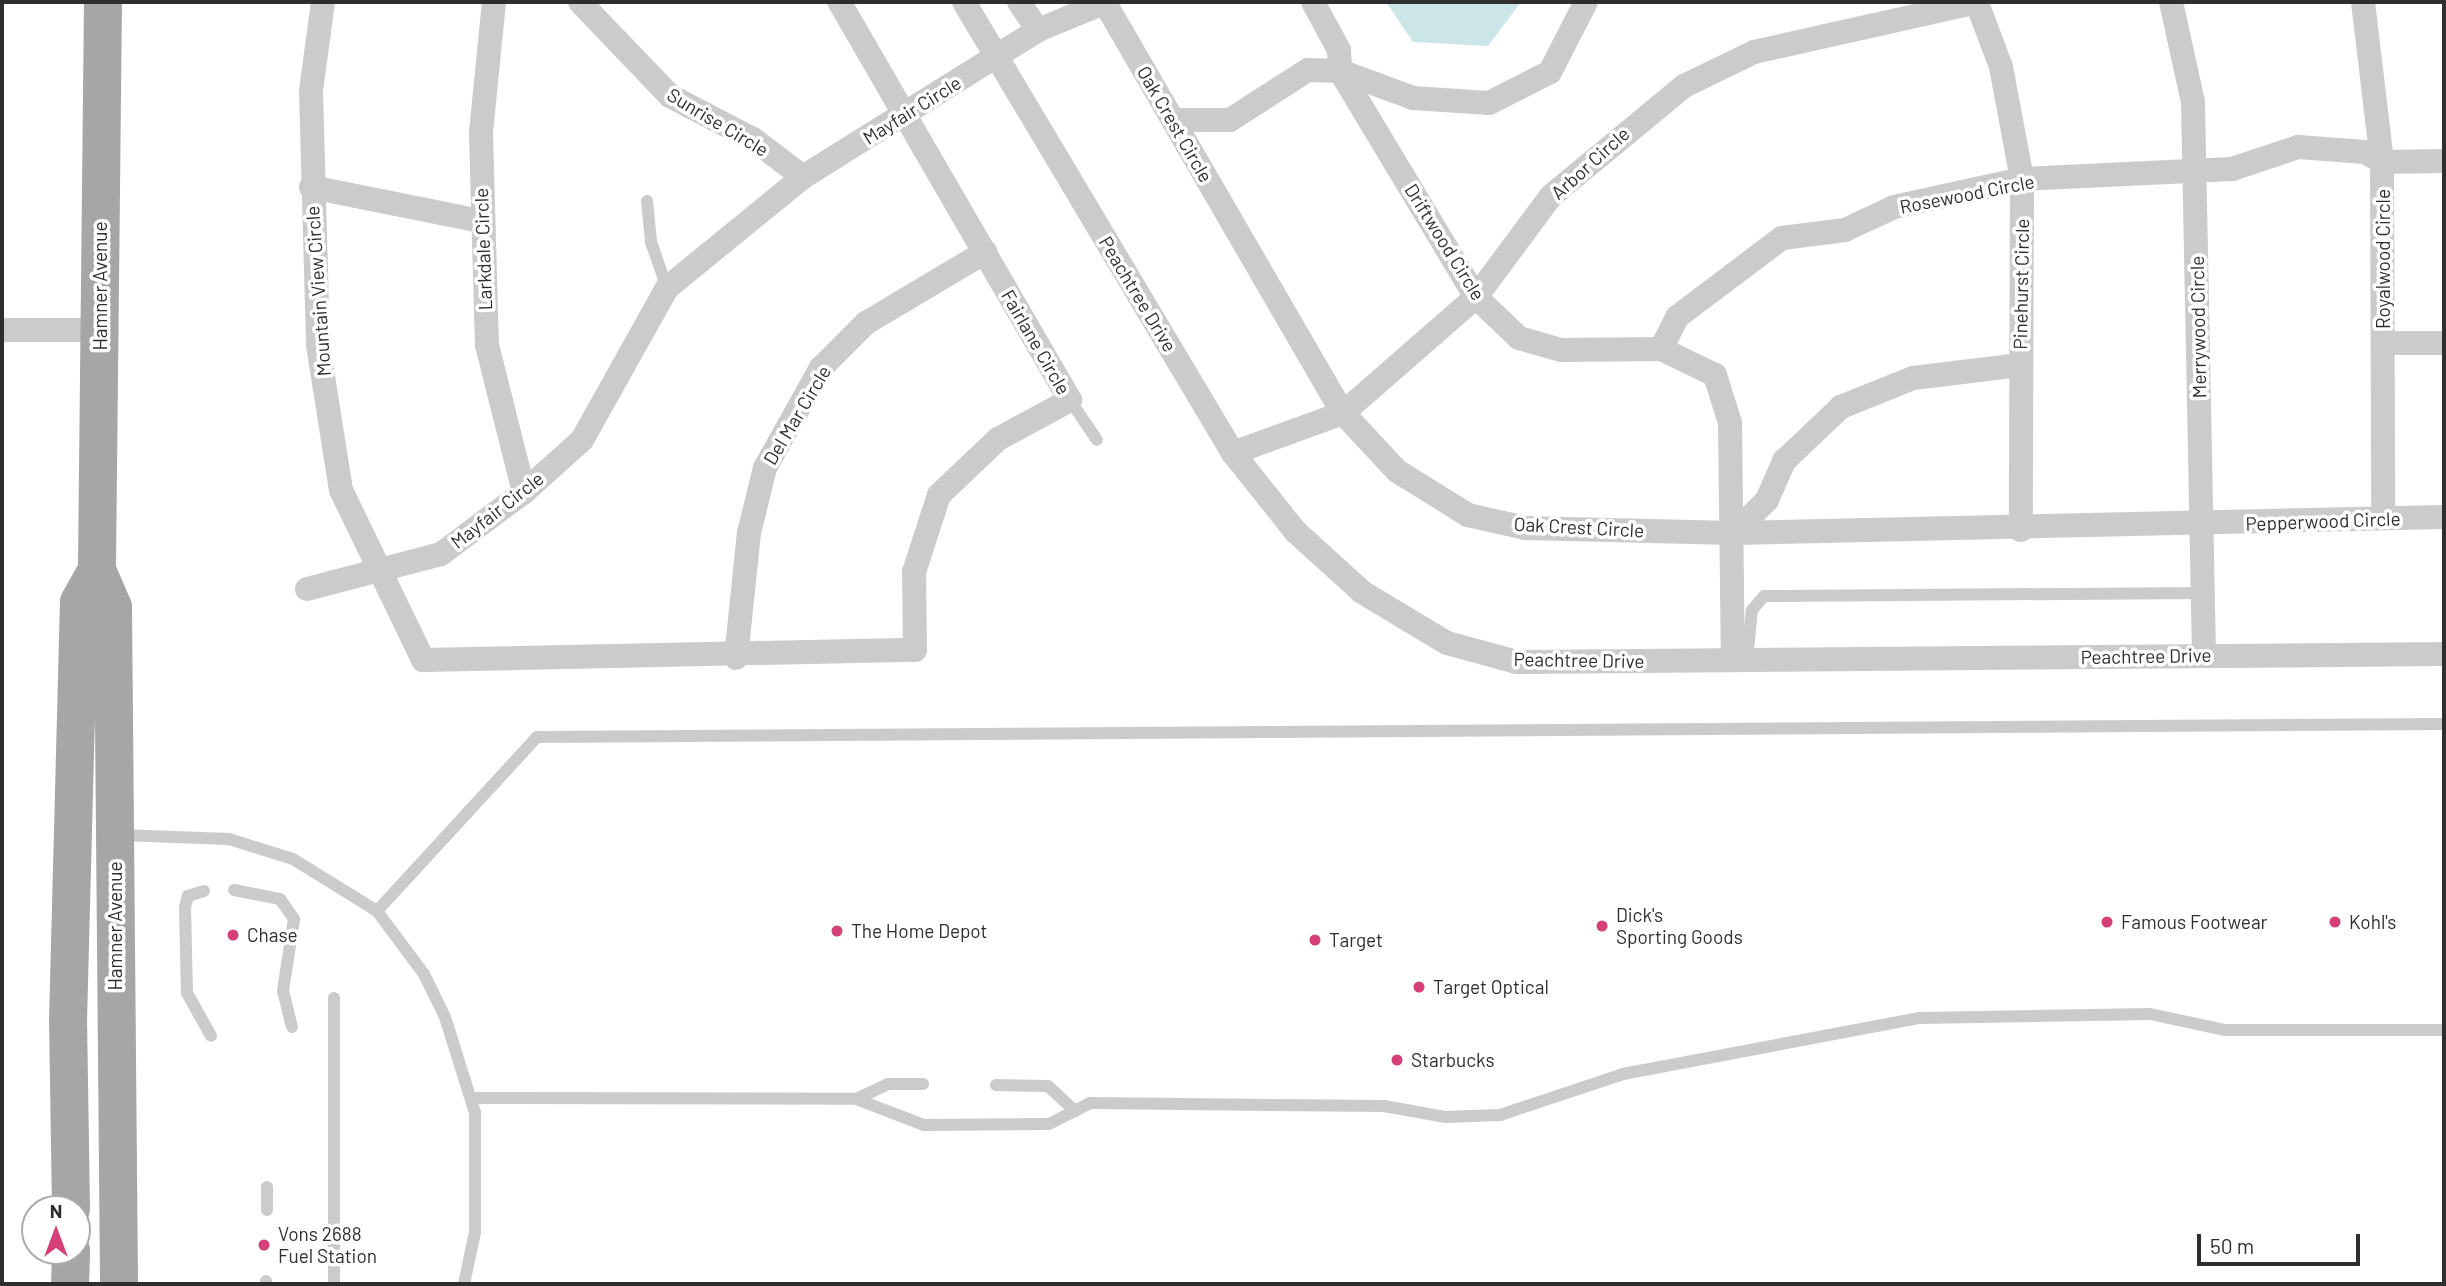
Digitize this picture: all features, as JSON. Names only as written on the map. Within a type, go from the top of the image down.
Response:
[{"type":"main road","name":"Hamner Avenue","points":[[103,2],[97,570],[113,607],[119,1284]]},
{"type":"main road","name":"Hamner Avenue","points":[[71,1195],[68,1021],[79,602],[97,570]]},
{"type":"main road","points":[[78,639],[94,673],[94,808],[114,835]]},
{"type":"main road","points":[[70,1284],[71,1265]]},
{"type":"street","name":"Mountain View Circle","points":[[323,2],[311,91],[311,187],[318,345],[341,490],[377,572]]},
{"type":"street","points":[[492,14],[506,2]]},
{"type":"street","name":"Sunrise Circle","points":[[579,2],[670,96],[753,139],[803,177]]},
{"type":"street","name":"Fairlane Circle","points":[[736,658],[915,650],[914,572],[939,495],[998,439],[1070,400],[839,2]]},
{"type":"street","name":"Peachtree Drive","points":[[964,2],[1233,453],[1295,531],[1362,592],[1447,643],[1517,662],[2444,654]]},
{"type":"street","points":[[1020,2],[1038,30]]},
{"type":"street","name":"Mayfair Circle","points":[[307,589],[441,554],[524,492],[582,440],[667,288],[803,177],[1038,30],[1105,2]]},
{"type":"street","name":"Oak Crest Circle","points":[[1105,2],[1343,413],[1396,471],[1468,515],[1525,528],[1734,533],[2202,526]]},
{"type":"street","name":"Driftwood Circle","points":[[1313,2],[1339,50],[1340,71],[1476,298],[1520,338],[1561,350],[1661,349],[1715,375],[1730,423],[1740,660]]},
{"type":"street","points":[[1173,120],[1230,120],[1308,70],[1340,71],[1413,98],[1489,103],[1550,72],[1586,2]]},
{"type":"street","name":"Pinehurst Circle","points":[[1977,2],[2001,66],[2022,179],[2021,530]]},
{"type":"street","name":"Arbor Circle","points":[[1233,453],[1343,413],[1476,298],[1551,196],[1684,86],[1754,52],[1977,2]]},
{"type":"street","name":"Merrywood Circle","points":[[2171,2],[2193,102],[2204,655]]},
{"type":"street","name":"Royalwood Circle","points":[[2363,2],[2382,162],[2383,517]]},
{"type":"street","name":"Larkdale Circle","points":[[492,14],[481,221],[487,345],[524,492]]},
{"type":"street","name":"Rosewood Circle","points":[[1661,349],[1677,317],[1782,238],[1845,230],[1894,207],[2022,179],[2194,174],[2298,147],[2365,152],[2382,162],[2444,161]]},
{"type":"street","points":[[311,187],[481,221]]},
{"type":"street","name":"Del Mar Circle","points":[[736,658],[749,533],[765,468],[821,368],[866,323],[985,252]]},
{"type":"street","points":[[2,330],[99,330]]},
{"type":"street","points":[[2383,343],[2444,343]]},
{"type":"street","points":[[1734,533],[1767,500],[1784,461],[1841,407],[1913,378],[2020,365]]},
{"type":"street","name":"Pepperwood Circle","points":[[2202,526],[2383,517],[2444,517]]},
{"type":"street","points":[[377,572],[424,660],[736,658]]},
{"type":"lane","points":[[647,201],[651,242],[667,288]]},
{"type":"lane","points":[[1070,400],[1097,440]]},
{"type":"lane","points":[[1740,660],[1752,610],[1764,596],[2203,593]]},
{"type":"lane","points":[[377,911],[537,737],[2444,724]]},
{"type":"lane","points":[[114,835],[229,839],[293,859],[377,911],[424,974],[471,1098],[475,1232],[464,1284]]},
{"type":"lane","points":[[234,890],[280,899],[294,919],[283,991],[292,1027]]},
{"type":"lane","points":[[204,891],[188,896],[185,906],[187,993],[211,1036]]},
{"type":"lane","points":[[334,998],[334,1284]]},
{"type":"lane","points":[[471,1098],[856,1099],[924,1125],[1049,1124],[1090,1103],[1384,1106],[1446,1117],[1500,1115],[1623,1074],[1920,1018],[2150,1014],[2225,1030],[2444,1030]]},
{"type":"lane","points":[[856,1099],[888,1084],[923,1084]]},
{"type":"lane","points":[[996,1085],[1048,1086],[1075,1111]]},
{"type":"lane","points":[[267,1186],[267,1210]]},
{"type":"water","points":[[1386,2],[1521,2],[1488,46],[1413,42]]},
{"type":"place","name":"Famous Footwear","points":[[2107,922]]},
{"type":"place","name":"Kohl's","points":[[2335,922]]},
{"type":"place","name":"Dick's Sporting Goods","points":[[1602,926]]},
{"type":"place","name":"The Home Depot","points":[[837,931]]},
{"type":"place","name":"Chase","points":[[233,935]]},
{"type":"place","name":"Target","points":[[1315,940]]},
{"type":"place","name":"Target Optical","points":[[1419,987]]},
{"type":"place","name":"Starbucks","points":[[1397,1060]]},
{"type":"place","name":"Vons 2688 Fuel Station","points":[[264,1245]]}]
